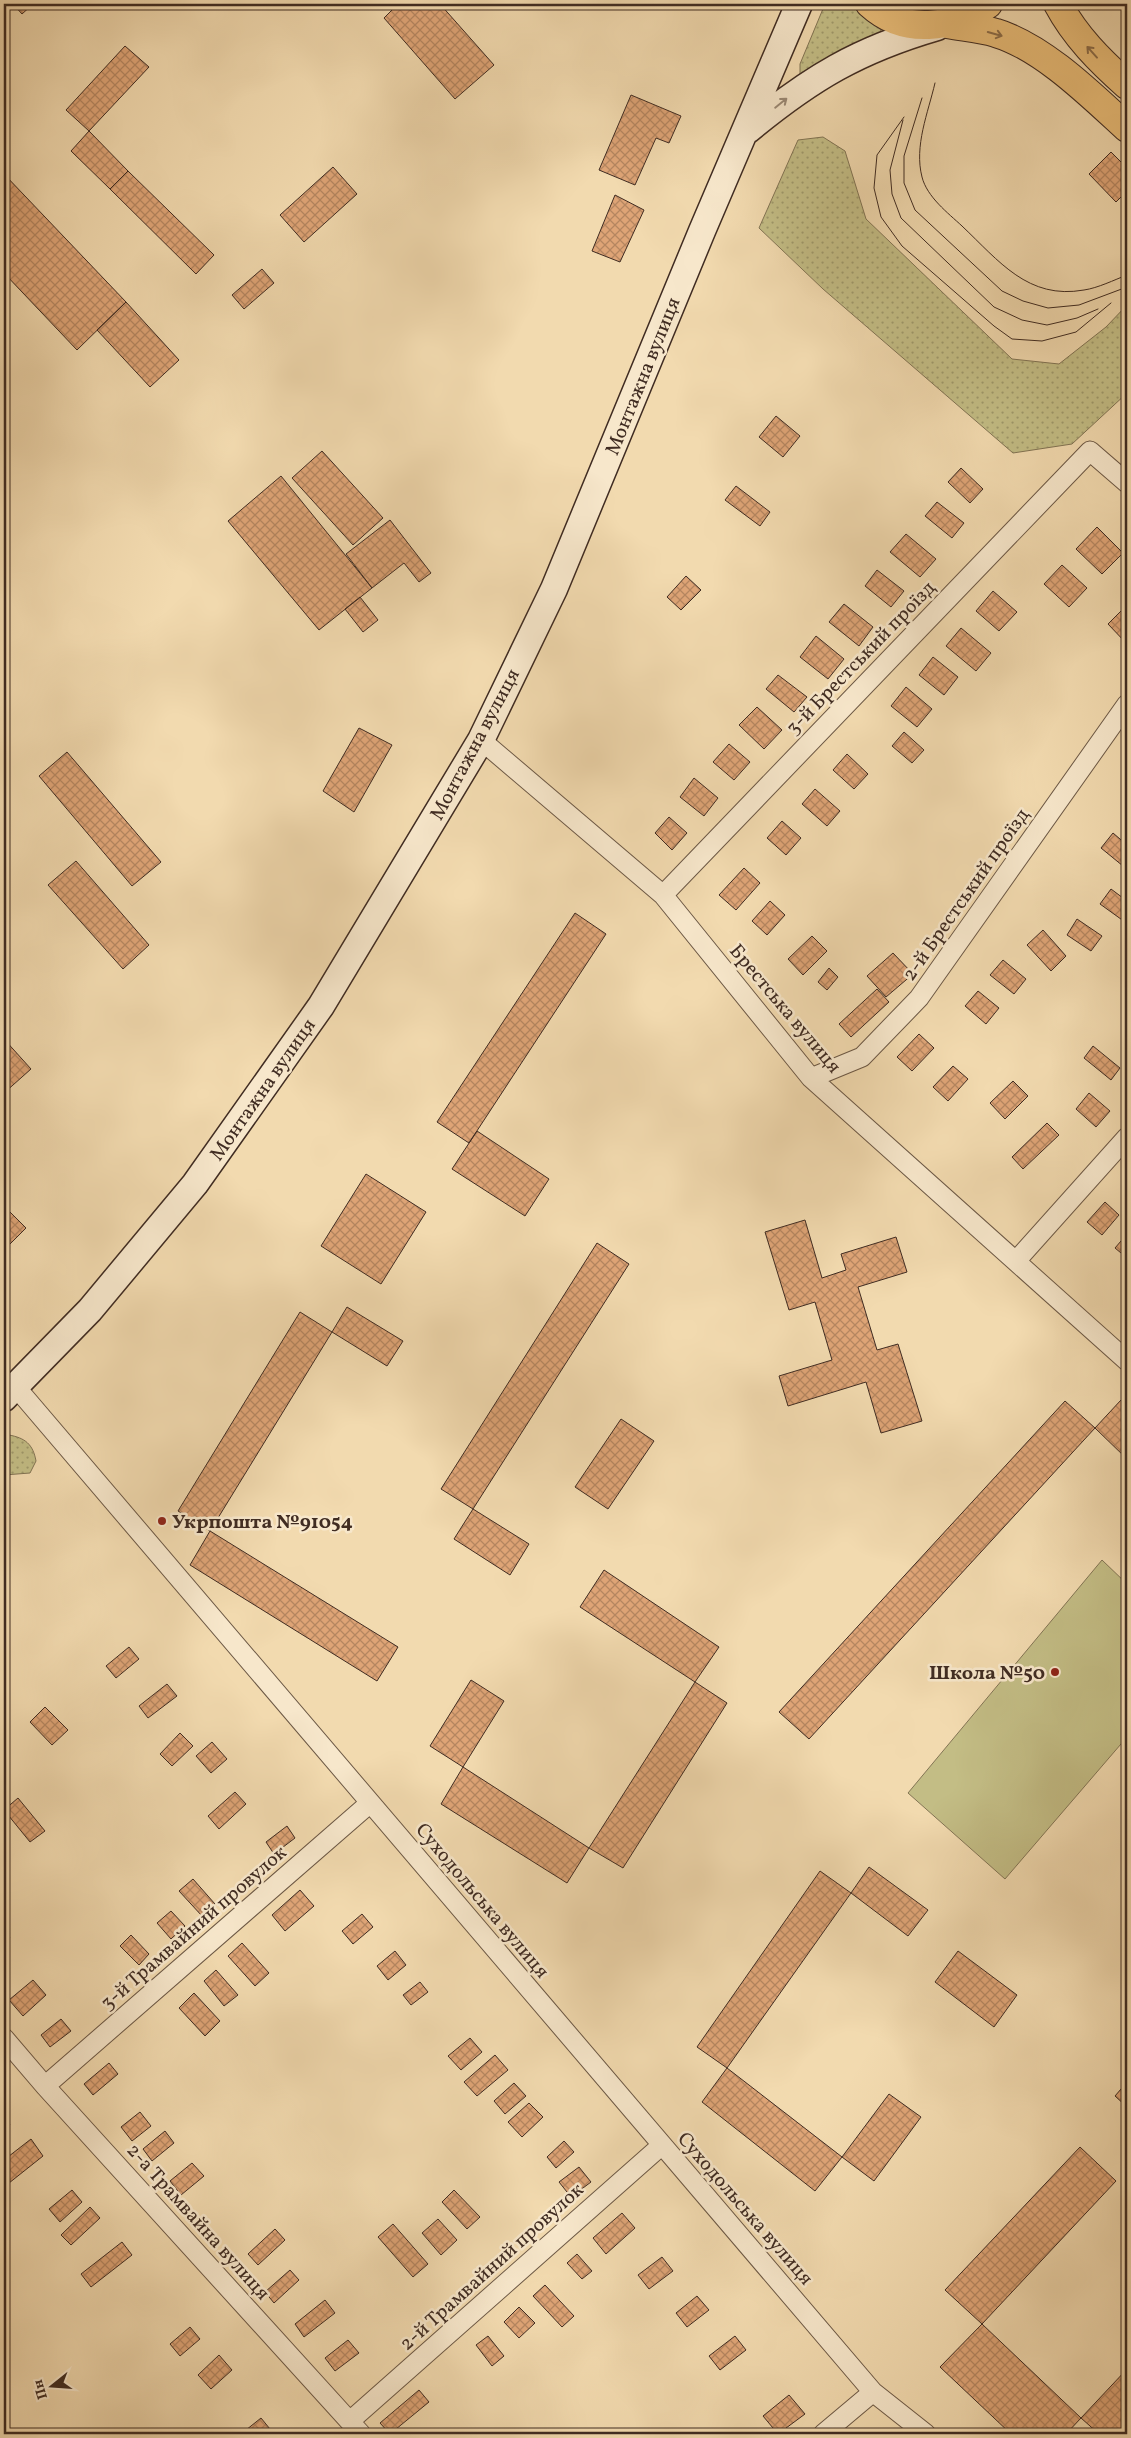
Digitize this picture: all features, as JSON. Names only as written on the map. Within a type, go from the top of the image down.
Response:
[{"type":"main road","points":[[870,4],[897,20],[922,25],[947,24],[997,33],[1029,48],[1075,81],[1127,128]]},
{"type":"main road","points":[[947,24],[970,16],[988,4]]},
{"type":"main road","points":[[1058,4],[1066,19],[1093,54],[1127,85]]},
{"type":"street","name":"Монтажна вулиця","points":[[9,1392],[90,1310],[195,1184],[321,1006],[481,740],[554,589],[799,4]]},
{"type":"street","points":[[743,134],[794,93],[856,55],[900,37],[947,24]]},
{"type":"street","name":"3-й Брестський проїзд","points":[[663,895],[1090,450],[1127,483]]},
{"type":"street","name":"2-й Брестський проїзд","points":[[811,1078],[862,1057],[919,998],[1127,704]]},
{"type":"street","name":"Брестська вулиця","points":[[481,740],[663,895],[811,1078],[1127,1361]]},
{"type":"street","points":[[1016,1261],[1127,1136]]},
{"type":"street","name":"Суходольська вулиця","points":[[9,1392],[370,1803],[873,2392],[926,2434]]},
{"type":"street","name":"3-й Трамвайний провулок","points":[[45,2086],[370,1803]]},
{"type":"street","name":"2-а Трамвайна вулиця","points":[[4,2038],[45,2086],[356,2428]]},
{"type":"street","name":"2-й Трамвайний провулок","points":[[356,2428],[662,2145]]},
{"type":"street","points":[[823,2434],[873,2392]]},
{"type":"shaded area","points":[[825,4],[849,4],[881,30],[878,38],[800,76],[800,64]]},
{"type":"shaded area","points":[[907,4],[950,4],[924,7]]},
{"type":"shaded area","points":[[823,137],[845,151],[866,219],[1012,359],[1059,364],[1106,327],[1127,305],[1127,393],[1072,444],[1013,453],[823,289],[759,228],[798,140]]},
{"type":"shaded area","points":[[9,1435],[24,1440],[33,1450],[36,1461],[30,1473],[4,1475],[4,1438]]},
{"type":"shaded area","points":[[1102,1560],[1127,1584],[1127,1737],[1005,1879],[908,1793]]},
{"type":"building","points":[[13,4],[33,4],[22,14]]},
{"type":"building","points":[[385,4],[398,4],[391,10]]},
{"type":"building","points":[[398,4],[440,4],[494,65],[455,99],[384,18]]},
{"type":"building","points":[[125,46],[149,67],[89,131],[66,110]]},
{"type":"building","points":[[631,95],[681,116],[669,143],[656,138],[635,185],[599,170]]},
{"type":"building","points":[[89,131],[128,171],[110,189],[71,151]]},
{"type":"building","points":[[1111,152],[1127,168],[1127,191],[1116,202],[1089,174]]},
{"type":"building","points":[[333,167],[357,194],[304,242],[280,215]]},
{"type":"building","points":[[128,171],[214,255],[196,274],[110,189]]},
{"type":"building","points":[[4,174],[126,302],[77,350],[4,273]]},
{"type":"building","points":[[615,195],[644,210],[620,262],[592,251]]},
{"type":"building","points":[[262,269],[274,283],[244,309],[232,295]]},
{"type":"building","points":[[126,302],[179,360],[150,387],[97,330]]},
{"type":"building","points":[[776,416],[800,436],[783,457],[759,437]]},
{"type":"building","points":[[322,451],[383,518],[353,545],[292,478]]},
{"type":"building","points":[[961,468],[983,489],[970,503],[948,482]]},
{"type":"building","points":[[281,476],[372,588],[319,630],[228,521]]},
{"type":"building","points":[[736,486],[770,512],[760,526],[725,500]]},
{"type":"building","points":[[937,502],[964,523],[952,538],[925,516]]},
{"type":"building","points":[[390,520],[431,573],[419,582],[404,563],[372,588],[346,554]]},
{"type":"building","points":[[1097,527],[1123,553],[1102,574],[1076,549]]},
{"type":"building","points":[[906,534],[936,559],[920,577],[890,552]]},
{"type":"building","points":[[1062,565],[1087,588],[1069,607],[1044,584]]},
{"type":"building","points":[[877,570],[904,591],[891,607],[865,586]]},
{"type":"building","points":[[686,576],[701,590],[681,610],[667,597]]},
{"type":"building","points":[[993,591],[1017,612],[999,631],[976,611]]},
{"type":"building","points":[[360,597],[378,620],[363,632],[345,609]]},
{"type":"building","points":[[844,604],[873,627],[859,646],[829,622]]},
{"type":"building","points":[[1127,605],[1127,644],[1108,624]]},
{"type":"building","points":[[961,628],[991,653],[976,671],[946,646]]},
{"type":"building","points":[[816,636],[844,659],[828,679],[800,657]]},
{"type":"building","points":[[933,657],[958,677],[944,695],[919,675]]},
{"type":"building","points":[[778,675],[807,697],[794,712],[766,689]]},
{"type":"building","points":[[906,687],[932,709],[917,727],[891,706]]},
{"type":"building","points":[[757,707],[782,730],[764,749],[739,725]]},
{"type":"building","points":[[359,728],[392,745],[354,812],[323,791]]},
{"type":"building","points":[[904,732],[924,750],[912,763],[892,746]]},
{"type":"building","points":[[729,744],[750,762],[734,780],[713,762]]},
{"type":"building","points":[[67,752],[161,862],[132,886],[39,776]]},
{"type":"building","points":[[847,754],[868,774],[854,789],[833,770]]},
{"type":"building","points":[[694,778],[718,798],[704,816],[680,797]]},
{"type":"building","points":[[815,789],[840,811],[827,826],[802,804]]},
{"type":"building","points":[[669,817],[687,833],[672,850],[655,833]]},
{"type":"building","points":[[782,821],[801,838],[786,855],[767,838]]},
{"type":"building","points":[[1113,833],[1127,845],[1127,860],[1123,866],[1101,848]]},
{"type":"building","points":[[76,861],[149,945],[123,969],[48,885]]},
{"type":"building","points":[[744,868],[760,883],[736,910],[719,895]]},
{"type":"building","points":[[1111,889],[1127,901],[1125,922],[1100,904]]},
{"type":"building","points":[[770,901],[785,915],[767,935],[752,921]]},
{"type":"building","points":[[575,913],[606,934],[469,1143],[437,1122]]},
{"type":"building","points":[[1077,919],[1102,936],[1091,951],[1067,935]]},
{"type":"building","points":[[1043,930],[1066,956],[1051,971],[1027,945]]},
{"type":"building","points":[[812,936],[827,951],[803,975],[788,959]]},
{"type":"building","points":[[893,953],[913,974],[886,997],[867,976]]},
{"type":"building","points":[[1003,960],[1026,979],[1014,994],[990,975]]},
{"type":"building","points":[[829,968],[838,977],[827,990],[818,982]]},
{"type":"building","points":[[877,989],[889,1002],[851,1037],[839,1024]]},
{"type":"building","points":[[978,991],[999,1008],[986,1024],[965,1006]]},
{"type":"building","points":[[1127,1027],[1127,1037],[1122,1032]]},
{"type":"building","points":[[919,1034],[934,1048],[912,1071],[897,1057]]},
{"type":"building","points":[[4,1039],[31,1069],[4,1093]]},
{"type":"building","points":[[1093,1046],[1120,1068],[1111,1080],[1084,1058]]},
{"type":"building","points":[[953,1066],[968,1079],[948,1101],[933,1087]]},
{"type":"building","points":[[1013,1081],[1028,1096],[1005,1119],[990,1103]]},
{"type":"building","points":[[1089,1093],[1110,1111],[1096,1127],[1076,1109]]},
{"type":"building","points":[[1047,1123],[1059,1135],[1023,1169],[1012,1157]]},
{"type":"building","points":[[477,1131],[549,1179],[525,1216],[452,1169]]},
{"type":"building","points":[[366,1174],[426,1212],[381,1284],[321,1246]]},
{"type":"building","points":[[1105,1202],[1119,1215],[1102,1235],[1087,1222]]},
{"type":"building","points":[[4,1206],[26,1228],[4,1250]]},
{"type":"building","points":[[805,1220],[822,1278],[846,1270],[841,1254],[896,1237],[907,1272],[858,1287],[877,1350],[898,1344],[922,1421],[881,1433],[866,1382],[788,1406],[779,1376],[832,1360],[815,1302],[789,1310],[765,1232]]},
{"type":"building","points":[[1127,1234],[1127,1258],[1115,1248]]},
{"type":"building","points":[[597,1243],[629,1264],[473,1509],[441,1489]]},
{"type":"building","points":[[347,1307],[403,1341],[387,1366],[332,1332]]},
{"type":"building","points":[[300,1312],[332,1332],[210,1531],[178,1511]]},
{"type":"building","points":[[1121,1400],[1127,1405],[1127,1459],[1095,1428]]},
{"type":"building","points":[[1065,1401],[1095,1428],[809,1739],[779,1712]]},
{"type":"building","points":[[621,1419],[654,1441],[608,1509],[575,1487]]},
{"type":"building","points":[[473,1509],[529,1544],[510,1575],[454,1539]]},
{"type":"building","points":[[210,1531],[398,1647],[377,1681],[190,1565]]},
{"type":"building","points":[[604,1570],[719,1647],[695,1682],[580,1607]]},
{"type":"building","points":[[129,1647],[139,1659],[116,1678],[106,1666]]},
{"type":"building","points":[[471,1680],[504,1701],[463,1767],[430,1746]]},
{"type":"building","points":[[695,1682],[727,1703],[623,1868],[589,1848]]},
{"type":"building","points":[[167,1684],[177,1696],[148,1718],[139,1706]]},
{"type":"building","points":[[45,1707],[68,1730],[52,1745],[30,1722]]},
{"type":"building","points":[[180,1733],[193,1746],[172,1766],[160,1754]]},
{"type":"building","points":[[212,1742],[227,1759],[211,1773],[196,1756]]},
{"type":"building","points":[[463,1767],[589,1848],[567,1883],[441,1804]]},
{"type":"building","points":[[235,1792],[246,1804],[219,1829],[208,1816]]},
{"type":"building","points":[[18,1798],[45,1831],[30,1842],[4,1810]]},
{"type":"building","points":[[287,1826],[295,1838],[274,1854],[266,1842]]},
{"type":"building","points":[[869,1867],[928,1910],[908,1936],[851,1893]]},
{"type":"building","points":[[820,1871],[851,1893],[727,2068],[697,2047]]},
{"type":"building","points":[[193,1879],[215,1904],[202,1916],[179,1891]]},
{"type":"building","points":[[300,1890],[314,1906],[285,1931],[272,1915]]},
{"type":"building","points":[[171,1911],[185,1926],[171,1939],[157,1923]]},
{"type":"building","points":[[362,1914],[373,1927],[353,1944],[342,1931]]},
{"type":"building","points":[[4,1931],[10,1938],[4,1944]]},
{"type":"building","points":[[131,1935],[149,1954],[139,1965],[120,1946]]},
{"type":"building","points":[[242,1943],[269,1973],[255,1986],[228,1956]]},
{"type":"building","points":[[395,1951],[406,1965],[388,1980],[377,1966]]},
{"type":"building","points":[[958,1951],[1017,1995],[994,2027],[935,1982]]},
{"type":"building","points":[[216,1970],[238,1995],[224,2006],[204,1981]]},
{"type":"building","points":[[33,1980],[46,1995],[23,2016],[9,2000]]},
{"type":"building","points":[[420,1982],[428,1992],[411,2005],[403,1995]]},
{"type":"building","points":[[194,1993],[220,2021],[205,2036],[179,2008]]},
{"type":"building","points":[[61,2019],[71,2031],[50,2047],[41,2035]]},
{"type":"building","points":[[470,2038],[482,2052],[461,2070],[448,2056]]},
{"type":"building","points":[[495,2055],[508,2070],[477,2096],[464,2082]]},
{"type":"building","points":[[109,2063],[118,2074],[93,2095],[84,2084]]},
{"type":"building","points":[[727,2068],[842,2157],[815,2191],[702,2102]]},
{"type":"building","points":[[1127,2082],[1127,2107],[1115,2096]]},
{"type":"building","points":[[514,2083],[526,2096],[505,2114],[494,2101]]},
{"type":"building","points":[[889,2094],[921,2117],[874,2181],[842,2157]]},
{"type":"building","points":[[529,2103],[543,2117],[522,2137],[508,2122]]},
{"type":"building","points":[[140,2112],[151,2126],[132,2141],[121,2127]]},
{"type":"building","points":[[4,2117],[10,2125],[4,2130]]},
{"type":"building","points":[[165,2131],[174,2143],[152,2161],[143,2149]]},
{"type":"building","points":[[31,2139],[43,2156],[4,2187],[4,2160]]},
{"type":"building","points":[[564,2141],[574,2152],[556,2168],[547,2157]]},
{"type":"building","points":[[1080,2147],[1116,2181],[982,2324],[945,2290]]},
{"type":"building","points":[[192,2163],[204,2176],[181,2195],[170,2181]]},
{"type":"building","points":[[579,2167],[591,2182],[571,2197],[559,2182]]},
{"type":"building","points":[[72,2190],[82,2202],[60,2222],[49,2209]]},
{"type":"building","points":[[454,2190],[480,2217],[467,2229],[442,2202]]},
{"type":"building","points":[[90,2207],[100,2218],[71,2245],[61,2235]]},
{"type":"building","points":[[622,2213],[635,2228],[606,2254],[593,2238]]},
{"type":"building","points":[[438,2219],[457,2240],[441,2255],[422,2233]]},
{"type":"building","points":[[393,2224],[428,2264],[413,2277],[378,2237]]},
{"type":"building","points":[[275,2229],[285,2240],[258,2265],[248,2254]]},
{"type":"building","points":[[122,2242],[132,2255],[91,2287],[81,2274]]},
{"type":"building","points":[[577,2254],[592,2271],[582,2279],[567,2263]]},
{"type":"building","points":[[662,2257],[673,2271],[649,2289],[638,2275]]},
{"type":"building","points":[[290,2270],[299,2280],[274,2303],[265,2292]]},
{"type":"building","points":[[545,2285],[574,2316],[562,2327],[533,2296]]},
{"type":"building","points":[[697,2296],[709,2310],[687,2327],[676,2313]]},
{"type":"building","points":[[325,2300],[335,2313],[304,2337],[295,2324]]},
{"type":"building","points":[[519,2307],[535,2323],[519,2338],[504,2322]]},
{"type":"building","points":[[982,2324],[1081,2418],[1066,2434],[1011,2434],[940,2367]]},
{"type":"building","points":[[190,2327],[200,2339],[180,2356],[170,2344]]},
{"type":"building","points":[[488,2336],[504,2356],[492,2366],[476,2345]]},
{"type":"building","points":[[735,2336],[746,2350],[720,2370],[709,2356]]},
{"type":"building","points":[[348,2340],[359,2353],[335,2371],[325,2358]]},
{"type":"building","points":[[219,2355],[232,2370],[211,2389],[198,2375]]},
{"type":"building","points":[[1127,2369],[1127,2434],[1099,2434],[1081,2418]]},
{"type":"building","points":[[419,2390],[429,2402],[390,2434],[380,2423]]},
{"type":"building","points":[[789,2395],[805,2414],[778,2434],[763,2416]]},
{"type":"building","points":[[261,2418],[270,2429],[264,2434],[241,2434]]},
{"type":"tram line","points":[[935,83],[923,130],[920,153],[922,177],[933,198],[1002,264],[1016,275],[1031,283],[1047,289],[1064,292],[1089,289],[1127,275]]},
{"type":"tram line","points":[[922,98],[904,156],[904,183],[915,210],[1002,291],[1023,301],[1048,308],[1079,305],[1127,287]]},
{"type":"tram line","points":[[904,117],[877,155],[874,188],[881,217],[902,246],[994,326],[1012,339],[1042,341],[1076,332],[1111,303]]},
{"type":"tram line","points":[[903,120],[890,170],[892,194],[901,218],[994,307],[1022,320],[1047,325],[1077,318],[1098,309]]},
{"type":"place","name":"Укрпошта №91054","points":[[162,1521]]},
{"type":"place","name":"Школа №50","points":[[1055,1672]]}]
